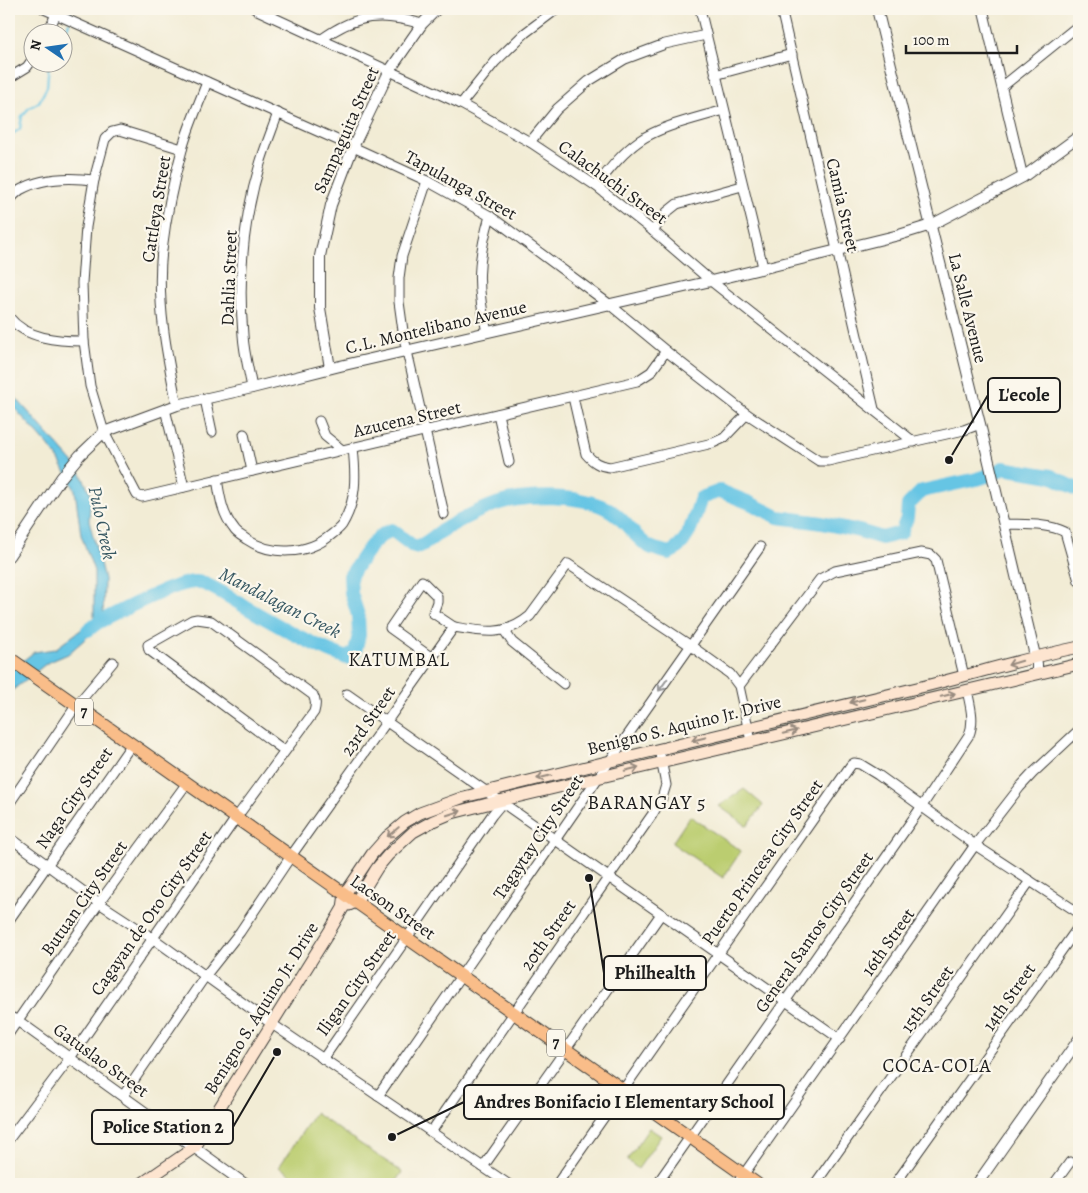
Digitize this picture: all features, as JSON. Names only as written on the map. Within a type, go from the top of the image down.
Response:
[{"type":"main road","name":"Benigno S. Aquino Jr. Drive","points":[[141,1184],[195,1147],[343,908],[345,894],[381,843],[405,822],[420,813],[436,806],[486,792],[1079,647]]},
{"type":"main road","name":"Lacson Street","points":[[11,660],[691,1138],[740,1180],[757,1184]]},
{"type":"main road","name":"Benigno S. Aquino Jr. Drive","points":[[356,902],[388,854],[413,832],[452,813],[1079,664]]},
{"type":"main road","points":[[921,686],[924,700]]},
{"type":"main road","points":[[818,711],[822,724]]},
{"type":"main road","points":[[343,908],[356,902]]},
{"type":"street","name":"Tapulanga Street","points":[[44,9],[427,181],[490,216],[610,304],[666,351],[748,414],[819,461],[828,461],[914,442]]},
{"type":"street","name":"Calachuchi Street","points":[[255,9],[461,104],[530,142],[596,186],[914,442]]},
{"type":"street","name":"Sampaguita Street","points":[[330,368],[320,308],[320,256],[331,205],[353,147],[390,70],[422,24],[436,9]]},
{"type":"street","points":[[461,104],[507,50],[525,33],[557,9]]},
{"type":"street","points":[[700,9],[763,267]]},
{"type":"street","name":"Camia Street","points":[[781,9],[874,409]]},
{"type":"street","name":"La Salle Avenue","points":[[877,9],[1038,664],[1037,674]]},
{"type":"street","points":[[983,9],[1003,86],[1023,177]]},
{"type":"street","points":[[52,22],[56,14]]},
{"type":"street","points":[[322,39],[344,24],[370,17],[387,16],[422,24]]},
{"type":"street","points":[[1003,86],[1079,25]]},
{"type":"street","points":[[530,142],[557,109],[589,81],[625,59],[665,44],[706,35]]},
{"type":"street","points":[[715,74],[792,54]]},
{"type":"street","points":[[9,78],[22,70]]},
{"type":"street","name":"Cattleya Street","points":[[177,405],[167,354],[161,300],[162,252],[170,199],[182,149],[207,82]]},
{"type":"street","points":[[596,186],[623,154],[639,141],[651,134],[724,110]]},
{"type":"street","name":"Dahlia Street","points":[[252,388],[243,338],[241,298],[242,249],[260,164],[278,113]]},
{"type":"street","points":[[104,432],[90,386],[84,341],[82,283],[86,227],[94,180],[105,139],[112,132],[120,130],[182,149]]},
{"type":"street","name":"C.L. Montelibano Avenue","points":[[9,556],[61,478],[80,455],[104,432],[177,405],[899,235],[931,225],[1023,177],[1079,136]]},
{"type":"street","points":[[9,201],[20,190],[44,180],[73,178],[94,180]]},
{"type":"street","points":[[427,181],[402,256],[399,278],[399,302],[444,514]]},
{"type":"street","points":[[653,231],[667,212],[677,204],[742,186]]},
{"type":"street","points":[[487,332],[480,303],[478,273],[482,243],[490,216]]},
{"type":"street","points":[[9,317],[33,335],[65,341],[84,341]]},
{"type":"street","name":"Azucena Street","points":[[104,432],[138,495],[142,497],[637,381],[651,372],[666,351]]},
{"type":"street","points":[[573,397],[586,454],[591,460],[602,466],[610,467],[714,443],[724,438],[748,414]]},
{"type":"street","points":[[205,399],[212,432]]},
{"type":"street","points":[[165,409],[184,487]]},
{"type":"street","points":[[498,414],[509,462]]},
{"type":"street","points":[[319,421],[325,436],[342,450]]},
{"type":"street","points":[[914,442],[964,430],[980,424]]},
{"type":"street","points":[[244,434],[252,471]]},
{"type":"street","points":[[217,479],[224,513],[235,531],[254,544],[273,550],[299,551],[323,542],[341,527],[355,492],[356,472],[353,448]]},
{"type":"street","points":[[1004,524],[1036,525],[1058,528],[1065,532],[1079,581]]},
{"type":"street","name":"Tagaytay City Street","points":[[378,1096],[598,777],[760,547]]},
{"type":"street","points":[[739,686],[820,579],[835,571],[920,553],[931,555],[936,560],[964,676]]},
{"type":"street","points":[[432,658],[390,628],[422,581],[436,596],[437,602],[433,613],[454,627],[488,632],[504,630],[522,623],[530,616],[568,564],[730,674],[739,686],[751,741]]},
{"type":"street","name":"Cagayan de Oro City Street","points":[[9,1139],[70,1058],[236,818],[314,712],[316,703],[313,695],[210,621],[192,620],[148,645],[149,650],[285,751]]},
{"type":"street","name":"23rd Street","points":[[123,1096],[454,627]]},
{"type":"street","points":[[504,630],[512,642],[564,684]]},
{"type":"street","points":[[9,804],[76,706],[113,662]]},
{"type":"street","name":"General Santos City Street","points":[[657,1184],[922,806],[972,728],[973,720],[967,690]]},
{"type":"street","points":[[347,694],[840,1039]]},
{"type":"street","name":"16th Street","points":[[740,1180],[975,845],[1027,780],[1079,730]]},
{"type":"street","name":"Naga City Street","points":[[9,920],[46,864],[132,744]]},
{"type":"street","name":"20th Street","points":[[430,1132],[652,815],[662,798],[666,785],[659,749]]},
{"type":"street","name":"Puerto Princesa City Street","points":[[557,1184],[851,764],[860,764],[922,806]]},
{"type":"street","name":"Butuan City Street","points":[[9,1033],[14,1019],[187,783]]},
{"type":"street","name":"Iligan City Street","points":[[323,1059],[500,802]]},
{"type":"street","points":[[922,806],[975,845],[1079,913]]},
{"type":"street","points":[[9,837],[98,903],[154,939],[272,1024],[508,1184]]},
{"type":"street","name":"15th Street","points":[[815,1184],[1030,881]]},
{"type":"street","points":[[483,1167],[661,914]]},
{"type":"street","name":"14th Street","points":[[895,1184],[1079,926]]},
{"type":"street","name":"Gatuslao Street","points":[[14,1019],[195,1147],[240,1183]]},
{"type":"street","points":[[977,1184],[1079,1040]]},
{"type":"street","points":[[1054,1184],[1070,1162]]},
{"type":"green space","points":[[744,789],[763,805],[747,826],[719,806]]},
{"type":"green space","points":[[690,816],[741,851],[723,878],[672,843]]},
{"type":"green space","points":[[315,1113],[402,1172],[394,1184],[305,1184],[279,1167]]},
{"type":"green space","points":[[649,1128],[661,1136],[638,1169],[627,1160]]},
{"type":"water","points":[[9,383],[16,398],[78,468],[91,494],[89,520],[104,579],[103,623],[68,654],[47,663],[9,693],[9,672],[34,652],[55,649],[94,620],[94,571],[81,535],[75,490],[59,460],[48,445],[9,402]]},
{"type":"waterway","points":[[70,9],[70,17]]},
{"type":"waterway","points":[[120,9],[128,9]]},
{"type":"waterway","points":[[9,136],[20,129],[22,116],[29,108],[39,102],[47,87],[48,72]]},
{"type":"waterway","name":"Mandalagan Creek","points":[[997,472],[1003,468],[1051,476],[1079,490]]},
{"type":"waterway","name":"Mandalagan Creek","points":[[88,630],[97,623],[146,598],[186,583],[196,582],[213,588],[307,641],[347,658],[355,652],[359,635],[358,615],[351,593],[350,576],[373,543],[392,530],[414,547],[425,543],[458,521],[491,506],[518,499],[568,498],[599,505],[611,511],[645,544],[669,553],[676,549],[686,537],[701,498],[720,491],[778,517],[822,523],[882,538],[901,533],[907,518],[908,505],[922,491],[989,475]]},
{"type":"place","name":"L'ecole","points":[[949,460]]},
{"type":"place","name":"Philhealth","points":[[589,878]]},
{"type":"place","name":"Police Station 2","points":[[277,1052]]},
{"type":"place","name":"Andres Bonifacio I Elementary School","points":[[392,1137]]},
{"type":"district","name":"KATUMBAL","points":[[399,660]]},
{"type":"district","name":"BARANGAY 5","points":[[647,802]]},
{"type":"district","name":"COCA-COLA","points":[[937,1066]]},
{"type":"water label","name":"Pulo Creek","points":[[102,523]]}]
